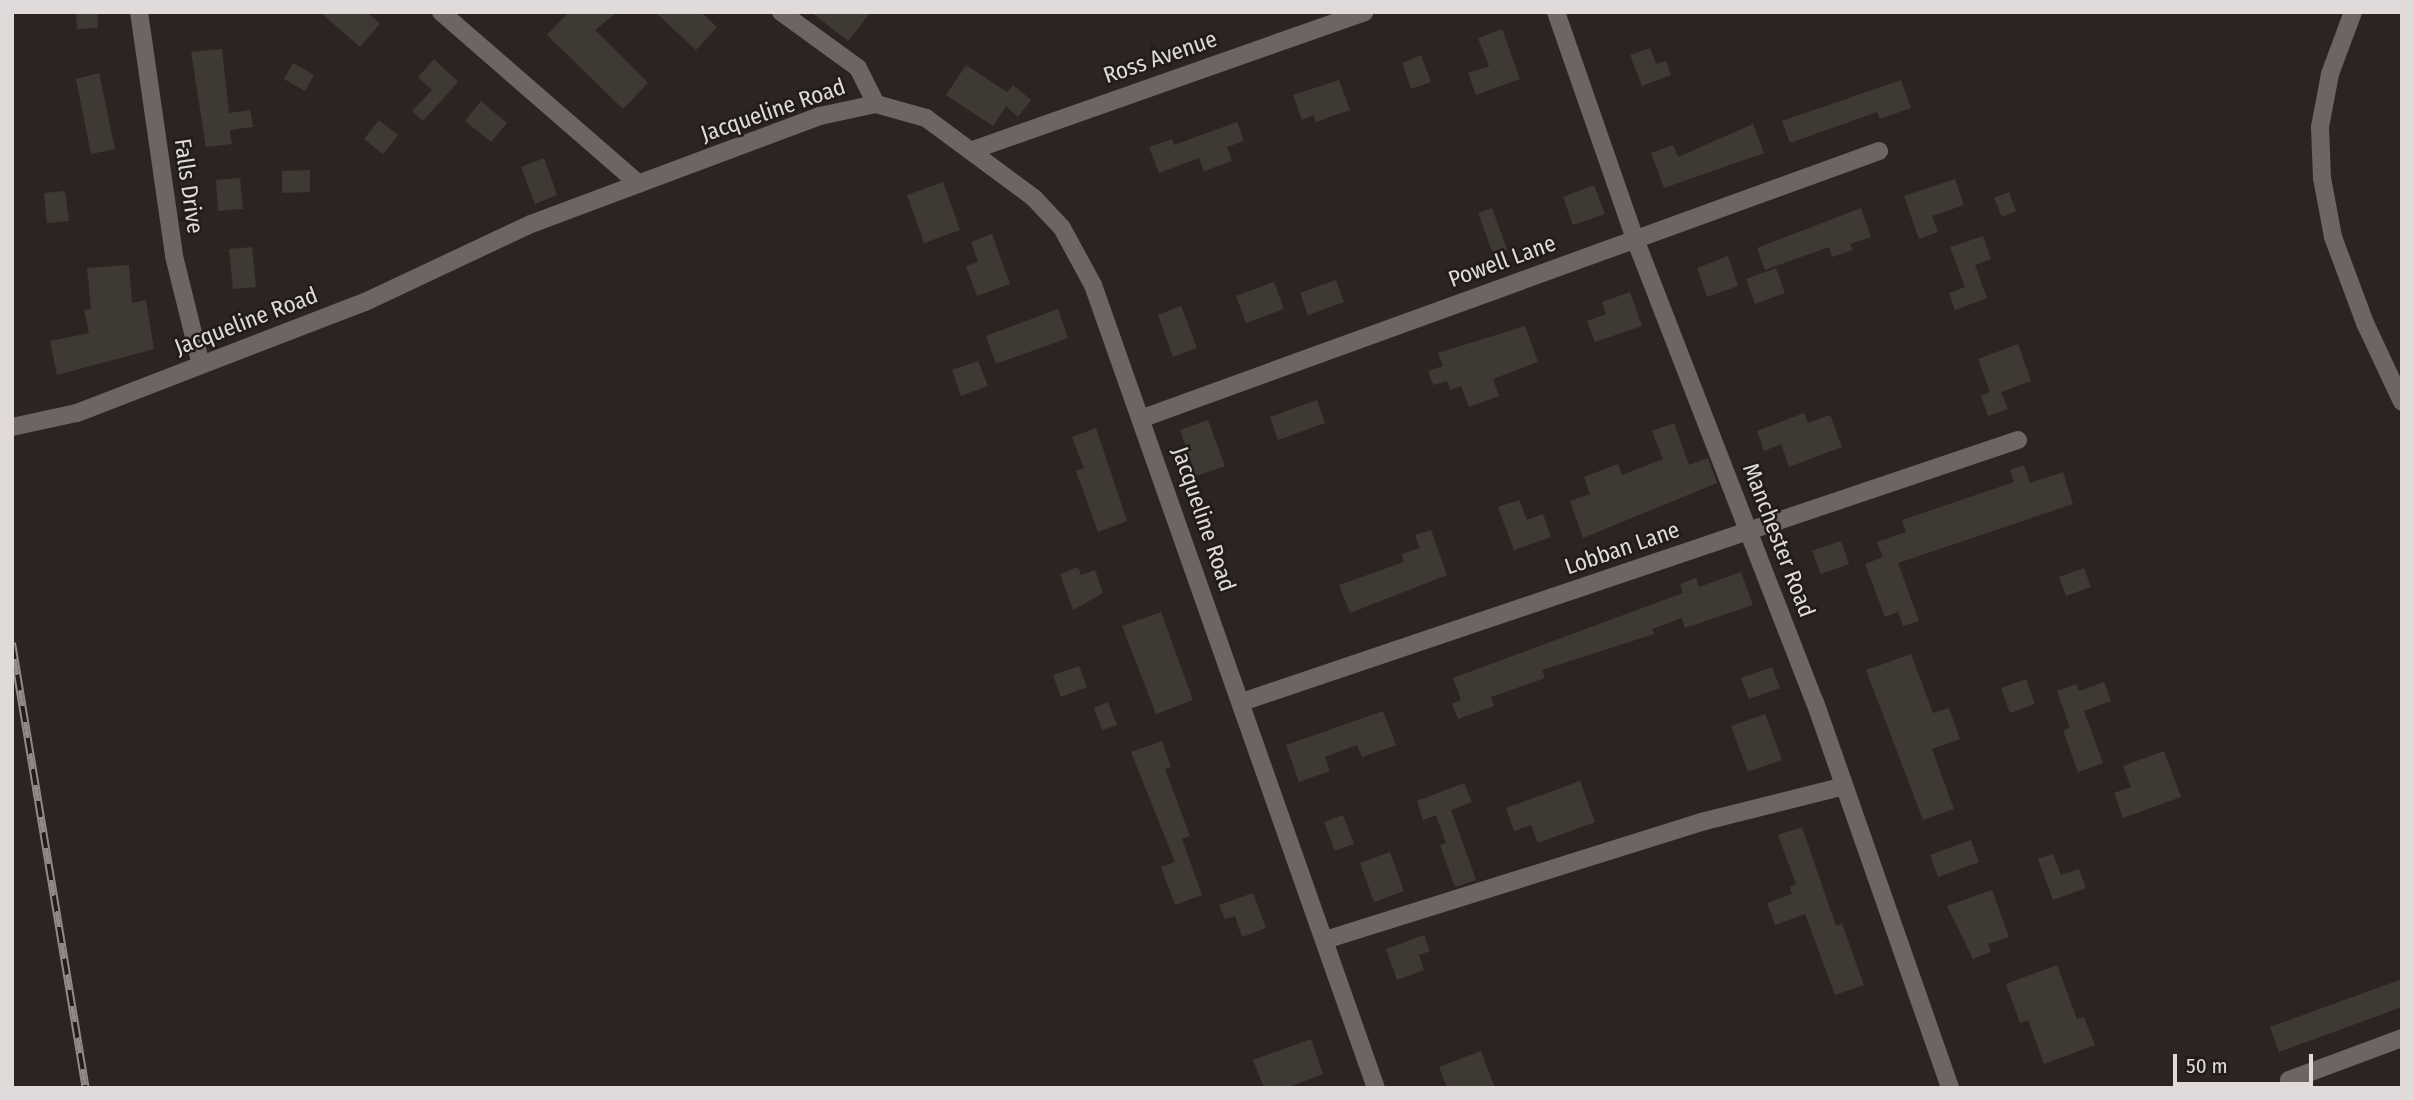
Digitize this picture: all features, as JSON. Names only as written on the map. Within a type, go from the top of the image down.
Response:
[{"type":"street","name":"Falls Drive","points":[[139,12],[174,256],[201,365]]},
{"type":"street","points":[[441,12],[639,184]]},
{"type":"street","points":[[781,12],[858,68],[876,104]]},
{"type":"street","name":"Ross Avenue","points":[[973,149],[1364,12]]},
{"type":"street","name":"Manchester Road","points":[[1556,12],[1635,239],[1750,531],[1844,786],[1950,1088]]},
{"type":"street","points":[[2353,12],[2327,87],[2320,127],[2322,178],[2333,237],[2402,402]]},
{"type":"street","name":"Jacqueline Road","points":[[12,427],[77,413],[365,302],[531,224],[820,116],[876,104],[926,118],[973,149],[1034,198],[1076,250],[1143,418],[1376,1088]]},
{"type":"street","name":"Powell Lane","points":[[1143,418],[1879,151]]},
{"type":"street","name":"Lobban Lane","points":[[1242,702],[2018,440]]},
{"type":"street","points":[[1325,940],[1701,822],[1844,786]]},
{"type":"street","points":[[2289,1080],[2402,1038]]},
{"type":"building","points":[[76,12],[97,12],[98,28],[77,29]]},
{"type":"building","points":[[320,12],[367,12],[380,24],[360,47]]},
{"type":"building","points":[[569,12],[617,12],[595,30],[648,83],[623,109],[547,35]]},
{"type":"building","points":[[655,12],[701,12],[717,27],[696,50]]},
{"type":"building","points":[[811,12],[871,12],[848,41]]},
{"type":"building","points":[[1502,29],[1520,79],[1476,95],[1468,73],[1489,66],[1478,38]]},
{"type":"building","points":[[1650,48],[1656,64],[1666,61],[1671,75],[1642,86],[1630,55]]},
{"type":"building","points":[[222,49],[229,113],[250,110],[253,127],[230,130],[232,144],[206,147],[191,52]]},
{"type":"building","points":[[1421,55],[1431,82],[1411,89],[1402,63]]},
{"type":"building","points":[[434,59],[458,82],[423,121],[412,111],[432,90],[418,77]]},
{"type":"building","points":[[293,63],[314,75],[305,91],[284,79]]},
{"type":"building","points":[[966,65],[1007,92],[1013,85],[1031,100],[1018,117],[1006,106],[993,126],[946,95]]},
{"type":"building","points":[[99,73],[115,149],[91,154],[76,79]]},
{"type":"building","points":[[1339,80],[1350,110],[1316,122],[1314,115],[1302,120],[1293,95]]},
{"type":"building","points":[[1901,80],[1911,108],[1880,119],[1877,112],[1790,143],[1782,121]]},
{"type":"building","points":[[481,101],[507,123],[491,142],[465,121]]},
{"type":"building","points":[[379,120],[398,135],[383,154],[364,139]]},
{"type":"building","points":[[1237,122],[1244,141],[1227,147],[1232,161],[1204,171],[1199,158],[1159,173],[1149,147],[1172,139],[1174,145]]},
{"type":"building","points":[[1753,124],[1764,153],[1664,188],[1651,153],[1673,145],[1678,157]]},
{"type":"building","points":[[544,158],[557,195],[535,204],[521,167]]},
{"type":"building","points":[[310,170],[310,192],[282,193],[282,171]]},
{"type":"building","points":[[240,178],[243,209],[218,211],[216,180]]},
{"type":"building","points":[[1955,179],[1964,205],[1932,216],[1938,232],[1919,239],[1904,196]]},
{"type":"building","points":[[943,182],[960,230],[924,243],[907,195]]},
{"type":"building","points":[[1594,185],[1605,214],[1573,225],[1563,197]]},
{"type":"building","points":[[65,191],[69,221],[47,223],[44,193]]},
{"type":"building","points":[[2009,192],[2016,211],[2002,217],[1994,198]]},
{"type":"building","points":[[1492,208],[1507,249],[1493,254],[1478,213]]},
{"type":"building","points":[[1861,208],[1871,237],[1850,244],[1853,250],[1832,257],[1829,247],[1765,270],[1757,248]]},
{"type":"building","points":[[992,234],[1010,284],[977,296],[966,266],[978,262],[971,242]]},
{"type":"building","points":[[1983,236],[1991,259],[1975,265],[1987,298],[1955,310],[1949,293],[1965,287],[1950,247]]},
{"type":"building","points":[[252,247],[256,287],[233,289],[229,249]]},
{"type":"building","points":[[1728,256],[1738,286],[1707,297],[1697,268]]},
{"type":"building","points":[[129,265],[132,303],[146,300],[154,349],[57,375],[50,341],[89,333],[84,310],[91,309],[87,268]]},
{"type":"building","points":[[1776,268],[1785,293],[1755,304],[1746,279]]},
{"type":"building","points":[[1336,280],[1344,302],[1308,315],[1300,293]]},
{"type":"building","points":[[1274,282],[1284,309],[1246,323],[1236,296]]},
{"type":"building","points":[[1630,292],[1642,326],[1595,342],[1587,321],[1606,314],[1602,302]]},
{"type":"building","points":[[1181,306],[1197,348],[1173,357],[1158,315]]},
{"type":"building","points":[[1058,309],[1068,338],[996,364],[986,336]]},
{"type":"building","points":[[1525,326],[1538,362],[1493,379],[1499,396],[1469,407],[1461,386],[1450,390],[1447,381],[1433,385],[1428,371],[1443,366],[1438,353]]},
{"type":"building","points":[[2018,344],[2031,381],[2001,392],[2008,409],[1988,416],[1981,396],[1990,392],[1978,359]]},
{"type":"building","points":[[978,361],[988,386],[961,396],[952,370]]},
{"type":"building","points":[[1317,400],[1325,423],[1278,440],[1270,417]]},
{"type":"building","points":[[1804,413],[1808,423],[1830,415],[1842,447],[1789,467],[1781,444],[1764,451],[1757,431]]},
{"type":"building","points":[[1208,420],[1225,466],[1196,476],[1180,430]]},
{"type":"building","points":[[1674,423],[1689,465],[1708,458],[1717,483],[1583,538],[1570,501],[1590,494],[1584,477],[1618,464],[1622,475],[1663,459],[1652,431]]},
{"type":"building","points":[[1096,428],[1127,521],[1098,532],[1076,471],[1084,468],[1072,437]]},
{"type":"building","points":[[2024,465],[2030,483],[2063,472],[2073,504],[1898,563],[1919,621],[1903,626],[1898,612],[1885,617],[1865,564],[1883,557],[1877,542],[1906,532],[1902,520],[2014,482],[2010,470]]},
{"type":"building","points":[[1519,500],[1527,520],[1543,514],[1551,537],[1514,550],[1498,507]]},
{"type":"building","points":[[1431,530],[1447,575],[1350,613],[1339,585],[1404,562],[1402,554],[1420,548],[1415,535]]},
{"type":"building","points":[[1841,541],[1849,564],[1821,574],[1812,551]]},
{"type":"building","points":[[1078,567],[1081,575],[1095,570],[1103,593],[1073,610],[1060,574]]},
{"type":"building","points":[[2084,568],[2091,587],[2066,596],[2059,577]]},
{"type":"building","points":[[1741,572],[1753,605],[1685,628],[1682,618],[1652,629],[1654,634],[1542,670],[1545,678],[1491,697],[1494,706],[1458,719],[1452,704],[1461,700],[1453,678],[1683,593],[1680,584],[1696,578],[1699,587]]},
{"type":"building","points":[[1161,612],[1193,700],[1156,714],[1122,626]]},
{"type":"building","points":[[1911,654],[1933,713],[1949,708],[1960,739],[1932,749],[1954,809],[1923,820],[1866,670]]},
{"type":"building","points":[[1079,666],[1087,687],[1061,697],[1053,675]]},
{"type":"building","points":[[1772,667],[1780,688],[1749,699],[1741,678]]},
{"type":"building","points":[[2026,679],[2035,704],[2010,713],[2001,688]]},
{"type":"building","points":[[2104,682],[2111,701],[2084,711],[2103,763],[2078,772],[2063,730],[2070,728],[2057,691],[2076,684],[2079,691]]},
{"type":"building","points":[[1108,702],[1117,725],[1102,730],[1094,708]]},
{"type":"building","points":[[1383,711],[1396,745],[1362,757],[1357,745],[1325,757],[1330,771],[1299,782],[1286,745]]},
{"type":"building","points":[[1765,714],[1782,760],[1748,772],[1731,726]]},
{"type":"building","points":[[1162,741],[1171,767],[1165,769],[1190,836],[1182,839],[1202,895],[1175,905],[1161,867],[1175,862],[1131,752]]},
{"type":"building","points":[[2164,751],[2181,797],[2123,818],[2114,793],[2131,787],[2123,766]]},
{"type":"building","points":[[1580,781],[1595,822],[1538,843],[1531,825],[1514,831],[1506,808]]},
{"type":"building","points":[[1464,783],[1472,802],[1451,810],[1476,880],[1455,887],[1440,845],[1446,843],[1436,815],[1423,820],[1417,801]]},
{"type":"building","points":[[1343,815],[1354,844],[1335,851],[1324,822]]},
{"type":"building","points":[[1802,827],[1836,926],[1842,924],[1864,985],[1835,995],[1805,914],[1775,925],[1767,903],[1792,894],[1790,887],[1796,884],[1778,835]]},
{"type":"building","points":[[1971,840],[1979,862],[1938,877],[1930,855]]},
{"type":"building","points":[[1390,852],[1404,891],[1374,902],[1360,863]]},
{"type":"building","points":[[2053,854],[2061,875],[2079,869],[2086,888],[2053,900],[2038,859]]},
{"type":"building","points":[[1992,890],[2009,937],[1988,944],[1991,952],[1973,959],[1947,906]]},
{"type":"building","points":[[1253,893],[1266,928],[1242,937],[1235,916],[1225,919],[1219,905]]},
{"type":"building","points":[[1424,935],[1430,951],[1419,955],[1424,970],[1397,980],[1386,949]]},
{"type":"building","points":[[2057,965],[2077,1019],[2084,1017],[2095,1045],[2044,1064],[2028,1020],[2020,1023],[2006,984]]},
{"type":"building","points":[[2402,979],[2402,1007],[2279,1052],[2270,1027]]},
{"type":"building","points":[[1311,1039],[1323,1074],[1286,1088],[1264,1088],[1253,1060]]},
{"type":"building","points":[[1481,1051],[1495,1088],[1447,1088],[1439,1067]]},
{"type":"railway","points":[[12,643],[86,1088]]}]
